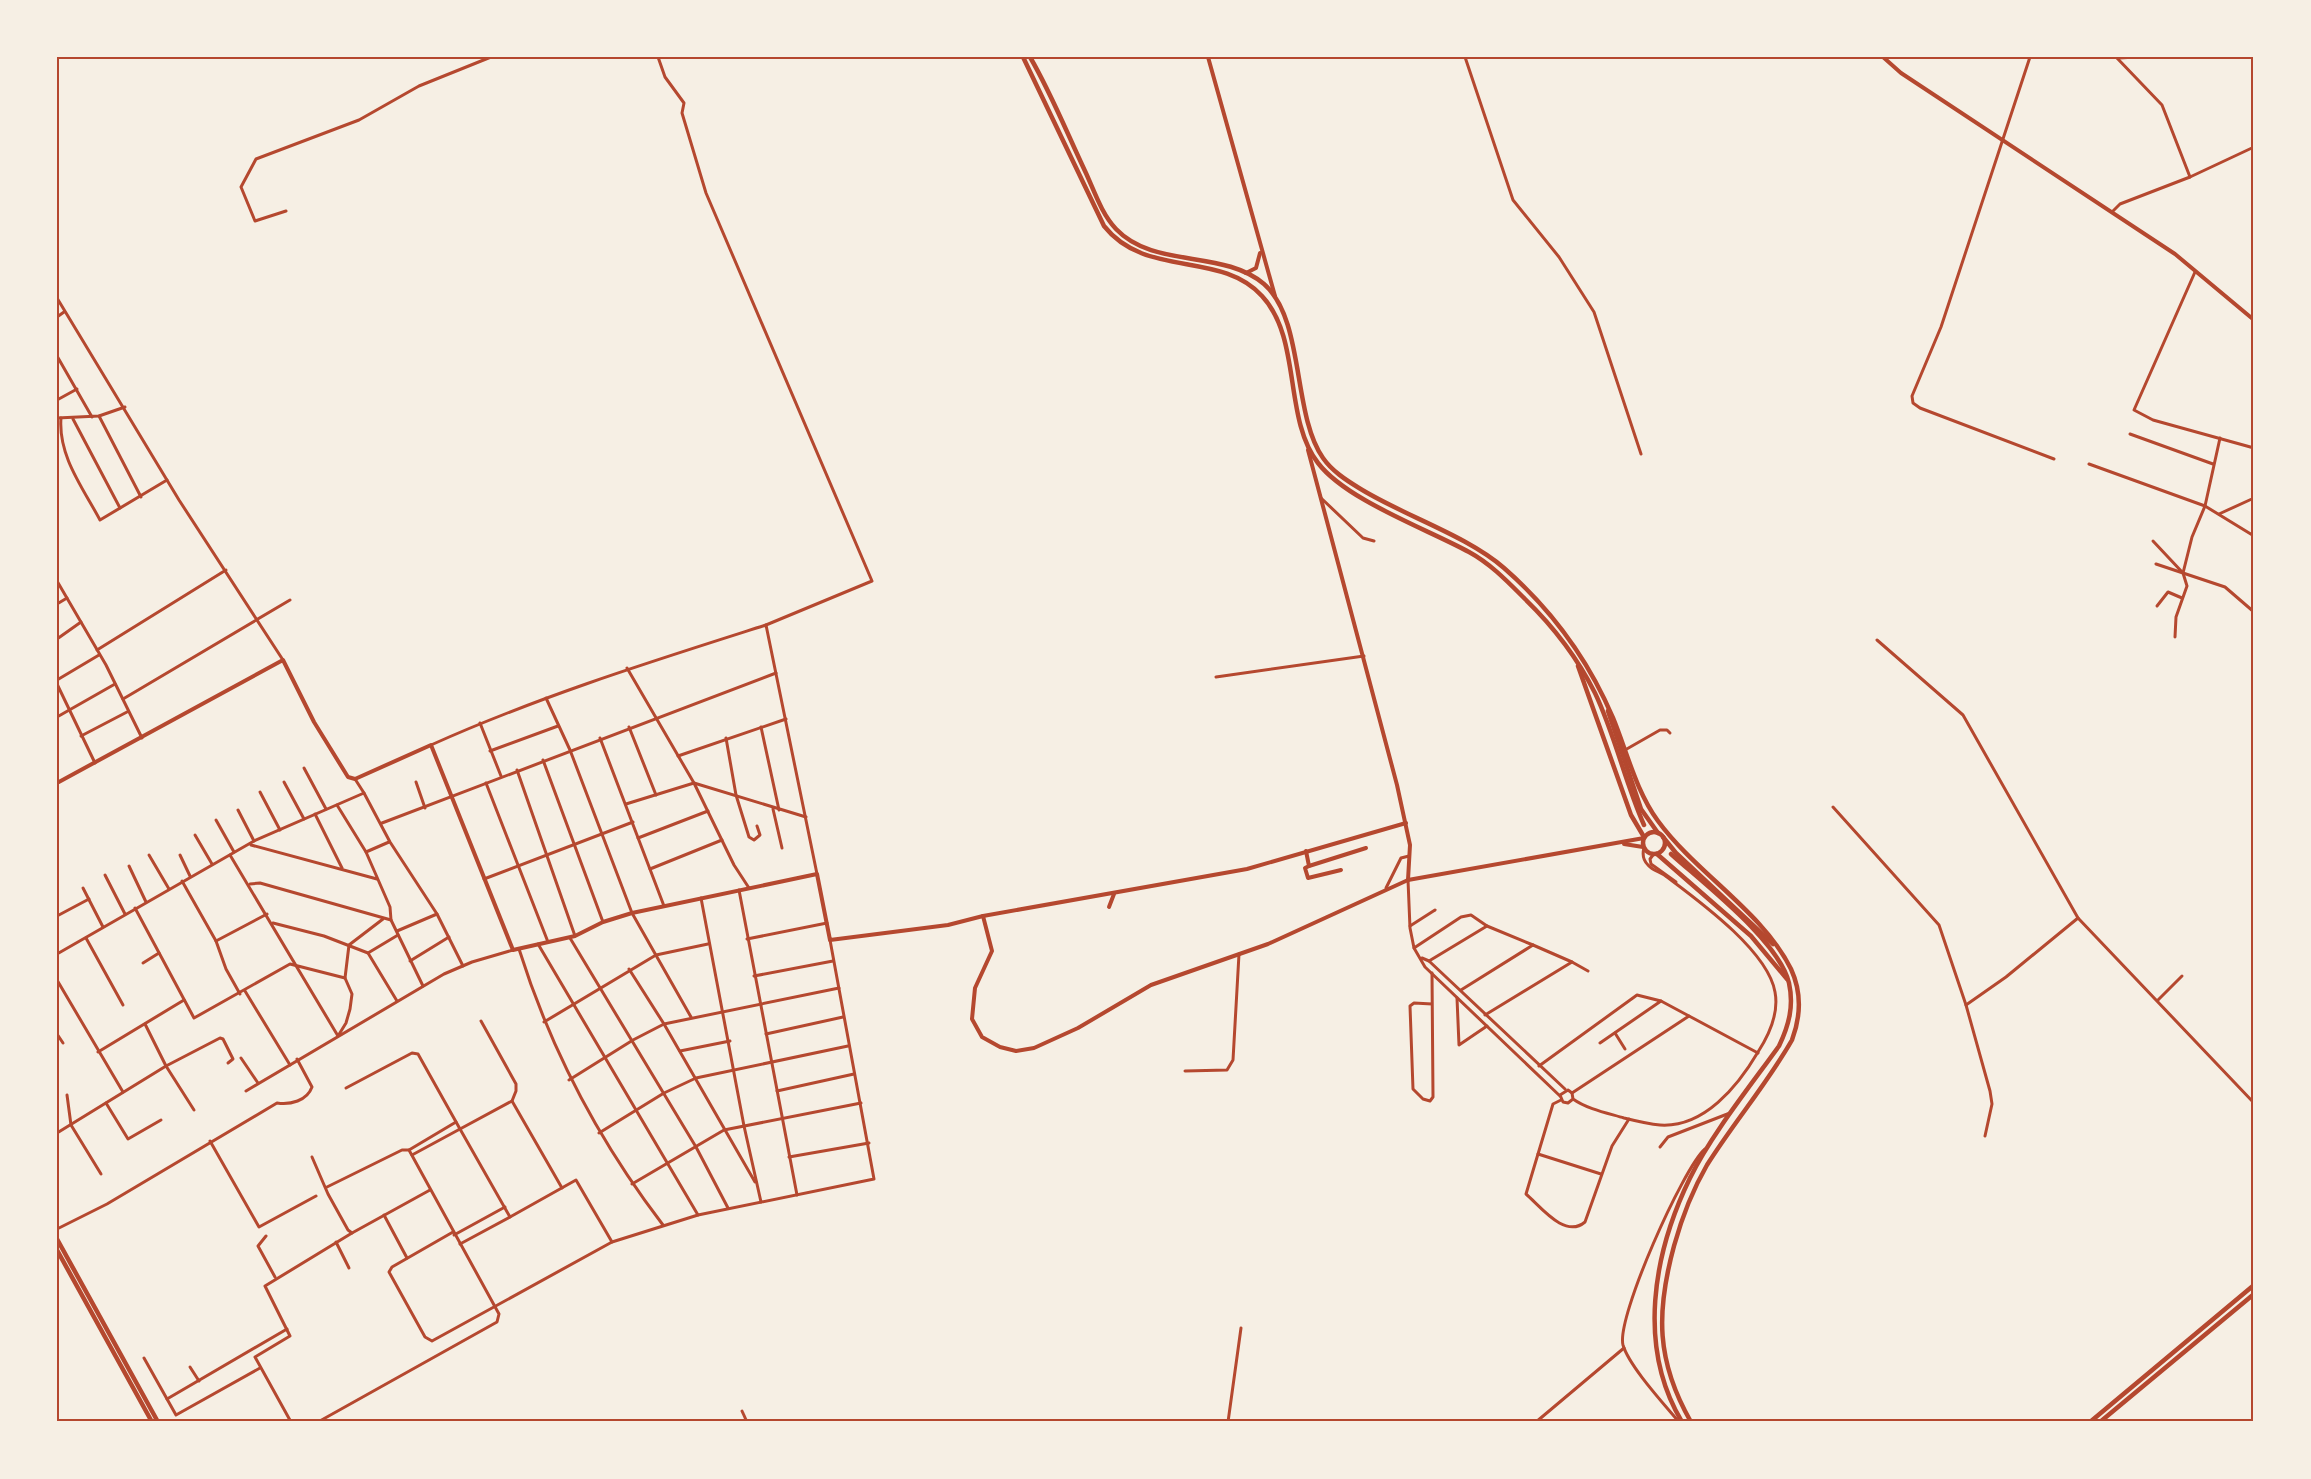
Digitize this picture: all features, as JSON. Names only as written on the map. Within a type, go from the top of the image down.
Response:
[{"type":"main road","points":[[1023,57],[1104,226],[1112,236],[1126,247],[1144,256],[1231,276],[1252,287],[1263,297],[1281,332],[1307,444],[1319,464],[1336,480],[1402,519],[1469,552],[1492,568],[1543,616],[1575,657],[1600,705],[1644,825]]},
{"type":"main road","points":[[1030,57],[1104,212],[1118,231],[1147,249],[1246,273],[1262,282],[1275,298],[1287,329],[1312,433],[1326,463],[1382,502],[1479,551],[1502,566],[1573,642],[1594,676],[1648,807],[1661,826],[1762,929],[1788,964],[1798,987],[1798,1025],[1783,1055],[1697,1184],[1685,1211],[1666,1276],[1661,1314],[1665,1360],[1672,1383],[1691,1422]]},
{"type":"main road","points":[[1575,657],[1631,815],[1644,837],[1643,848],[1680,871],[1751,936],[1788,980]]},
{"type":"main road","points":[[1606,704],[1641,809],[1676,853],[1773,944]]},
{"type":"main road","points":[[1644,837],[1650,832],[1658,832]]},
{"type":"main road","points":[[1655,854],[1665,847],[1664,837]]},
{"type":"main road","points":[[1671,854],[1764,941],[1788,980],[1791,1005],[1786,1030],[1711,1144],[1684,1191],[1669,1235],[1655,1290],[1653,1324],[1656,1353],[1665,1387],[1681,1422]]},
{"type":"main road","points":[[57,1239],[158,1422]]},
{"type":"main road","points":[[57,1250],[152,1422]]},
{"type":"main road","points":[[2090,1422],[2254,1285]]},
{"type":"main road","points":[[2100,1422],[2254,1294]]},
{"type":"street","points":[[286,211],[255,221],[241,187],[256,159],[359,120],[419,86],[491,57]]},
{"type":"street","points":[[57,298],[125,407],[167,480],[283,660],[348,777],[355,779],[480,723],[627,668],[766,625],[872,581],[706,193],[682,113],[684,103],[665,77],[658,57]]},
{"type":"street","points":[[1208,57],[1275,298]]},
{"type":"street","points":[[1465,57],[1513,200],[1559,257],[1594,312],[1641,454]]},
{"type":"street","points":[[1883,57],[1901,73],[2196,270],[2254,320]]},
{"type":"street","points":[[2030,57],[1941,327],[1912,396],[1913,403],[1981,434],[2054,459]]},
{"type":"street","points":[[2116,57],[2136,57]]},
{"type":"street","points":[[2116,57],[2162,105],[2190,177]]},
{"type":"street","points":[[2111,212],[2120,204],[2190,177],[2254,147]]},
{"type":"street","points":[[1246,273],[1253,271],[1259,262],[1259,243]]},
{"type":"street","points":[[2196,270],[2134,410],[2153,420],[2254,448]]},
{"type":"street","points":[[57,317],[64,312]]},
{"type":"street","points":[[57,356],[92,417]]},
{"type":"street","points":[[57,400],[77,389]]},
{"type":"street","points":[[125,407],[99,416],[59,418],[60,442],[100,520],[167,480]]},
{"type":"street","points":[[99,416],[141,497]]},
{"type":"street","points":[[73,419],[120,508]]},
{"type":"street","points":[[2130,434],[2213,464]]},
{"type":"street","points":[[2183,573],[2192,537],[2205,506],[2220,438]]},
{"type":"street","points":[[1307,444],[1406,823],[1410,845],[1408,880],[1410,926],[1414,948],[1432,974],[1560,1098],[1568,1103],[1573,1099]]},
{"type":"street","points":[[2089,464],[2205,506],[2254,536]]},
{"type":"street","points":[[1321,498],[1363,538],[1374,541]]},
{"type":"street","points":[[2219,514],[2254,498]]},
{"type":"street","points":[[2153,541],[2183,573],[2187,586],[2176,617],[2175,637]]},
{"type":"street","points":[[2156,564],[2224,587],[2254,612]]},
{"type":"street","points":[[96,650],[226,570]]},
{"type":"street","points":[[57,581],[115,684],[142,738]]},
{"type":"street","points":[[2157,606],[2168,591],[2182,598]]},
{"type":"street","points":[[57,604],[67,598]]},
{"type":"street","points":[[123,699],[290,600]]},
{"type":"street","points":[[57,639],[81,622]]},
{"type":"street","points":[[505,1207],[407,1258],[389,1272],[427,1340],[436,1340],[612,1242],[698,1215],[871,1181],[875,1175],[843,1016],[818,874],[766,625]]},
{"type":"street","points":[[1877,640],[1963,715],[2078,918],[2254,1103]]},
{"type":"street","points":[[95,763],[68,710],[57,682],[99,655]]},
{"type":"street","points":[[1216,677],[1364,656]]},
{"type":"street","points":[[57,783],[283,660]]},
{"type":"street","points":[[627,668],[694,783],[749,888]]},
{"type":"street","points":[[382,823],[452,798],[501,776],[600,738],[776,673]]},
{"type":"street","points":[[57,717],[115,684]]},
{"type":"street","points":[[546,698],[570,750],[632,913],[691,1017]]},
{"type":"street","points":[[81,736],[127,712]]},
{"type":"street","points":[[678,756],[786,718]]},
{"type":"street","points":[[480,723],[501,776]]},
{"type":"street","points":[[490,751],[558,726]]},
{"type":"street","points":[[629,727],[656,795]]},
{"type":"street","points":[[761,727],[779,810]]},
{"type":"street","points":[[1625,750],[1660,730],[1667,730],[1670,733]]},
{"type":"street","points":[[600,738],[664,906]]},
{"type":"street","points":[[726,738],[736,795],[749,837],[754,840],[760,835],[758,825]]},
{"type":"street","points":[[431,745],[513,951]]},
{"type":"street","points":[[543,760],[603,922]]},
{"type":"street","points":[[304,768],[326,810]]},
{"type":"street","points":[[517,770],[575,936]]},
{"type":"street","points":[[355,779],[382,823],[390,842],[437,914],[463,966]]},
{"type":"street","points":[[284,782],[304,819]]},
{"type":"street","points":[[416,782],[425,808]]},
{"type":"street","points":[[486,783],[548,942]]},
{"type":"street","points":[[626,804],[694,783],[806,817]]},
{"type":"street","points":[[260,792],[280,830]]},
{"type":"street","points":[[57,954],[254,841],[364,793]]},
{"type":"street","points":[[337,805],[366,852],[390,907],[391,920],[423,986]]},
{"type":"street","points":[[1833,807],[1939,925],[1966,1005],[1990,1091],[1992,1104],[1985,1136]]},
{"type":"street","points":[[773,808],[782,848]]},
{"type":"street","points":[[238,810],[254,841]]},
{"type":"street","points":[[638,837],[708,811]]},
{"type":"street","points":[[315,814],[342,868]]},
{"type":"street","points":[[216,820],[234,852]]},
{"type":"street","points":[[484,879],[633,822]]},
{"type":"street","points":[[830,940],[948,926],[983,916],[1247,869],[1406,823]]},
{"type":"street","points":[[195,835],[212,864]]},
{"type":"street","points":[[983,916],[992,951],[975,988],[972,1019],[982,1037],[1016,1051],[1034,1048],[1078,1028],[1152,985],[1269,944],[1386,888],[1408,880],[1644,837]]},
{"type":"street","points":[[650,869],[722,840]]},
{"type":"street","points":[[366,852],[390,842]]},
{"type":"street","points":[[249,844],[342,868],[378,880]]},
{"type":"street","points":[[1572,1093],[1573,1099],[1580,1104],[1629,1119],[1661,1125],[1684,1122],[1707,1112],[1719,1102],[1758,1053],[1766,1038],[1774,1013],[1776,997],[1772,981],[1750,949],[1679,886],[1647,865],[1643,857],[1643,848],[1614,844]]},
{"type":"street","points":[[1341,870],[1308,878],[1305,868],[1366,848]]},
{"type":"street","points":[[1306,851],[1309,866]]},
{"type":"street","points":[[1655,854],[1650,859],[1651,864],[1669,874],[1679,886]]},
{"type":"street","points":[[149,855],[169,889]]},
{"type":"street","points":[[180,855],[190,876]]},
{"type":"street","points":[[230,855],[273,923],[338,1036]]},
{"type":"street","points":[[1386,888],[1401,858],[1409,856]]},
{"type":"street","points":[[129,866],[146,902]]},
{"type":"street","points":[[246,1091],[423,986],[463,966],[519,949],[575,936],[603,922],[632,913],[818,874]]},
{"type":"street","points":[[105,875],[126,914]]},
{"type":"street","points":[[182,881],[216,941],[226,969],[240,994]]},
{"type":"street","points":[[249,884],[260,883],[391,920]]},
{"type":"street","points":[[83,888],[103,927]]},
{"type":"street","points":[[739,890],[770,1064],[797,1195]]},
{"type":"street","points":[[1109,907],[1114,894]]},
{"type":"street","points":[[701,898],[708,944],[730,1041],[744,1126],[761,1202]]},
{"type":"street","points":[[57,916],[89,899]]},
{"type":"street","points":[[135,908],[194,1018],[290,964],[345,978]]},
{"type":"street","points":[[1410,926],[1435,910]]},
{"type":"street","points":[[216,941],[267,914]]},
{"type":"street","points":[[368,953],[398,933],[437,914]]},
{"type":"street","points":[[1414,948],[1461,917],[1471,915],[1487,926],[1588,971]]},
{"type":"street","points":[[1966,1005],[2006,977],[2078,918]]},
{"type":"street","points":[[338,1036],[346,1023],[350,1009],[351,994],[345,978],[349,945],[383,919]]},
{"type":"street","points":[[273,923],[349,945],[368,953],[397,1001]]},
{"type":"street","points":[[747,939],[827,923]]},
{"type":"street","points":[[1429,961],[1487,926]]},
{"type":"street","points":[[86,937],[123,1005]]},
{"type":"street","points":[[410,961],[449,937]]},
{"type":"street","points":[[569,937],[696,1147],[728,1208]]},
{"type":"street","points":[[538,944],[698,1215]]},
{"type":"street","points":[[544,1022],[629,969],[656,955],[708,944]]},
{"type":"street","points":[[1460,991],[1533,945]]},
{"type":"street","points":[[519,949],[544,1022],[569,1080],[598,1133],[663,1225]]},
{"type":"street","points":[[142,963],[159,952]]},
{"type":"street","points":[[1185,1071],[1227,1070],[1233,1060],[1239,954]]},
{"type":"street","points":[[1420,958],[1429,961],[1539,1066],[1572,1093]]},
{"type":"street","points":[[754,976],[833,961]]},
{"type":"street","points":[[1485,1015],[1572,962]]},
{"type":"street","points":[[629,969],[664,1024],[758,1186]]},
{"type":"street","points":[[1431,1004],[1414,1003],[1410,1006],[1413,1089],[1423,1099],[1430,1101],[1433,1097],[1432,974]]},
{"type":"street","points":[[2158,1000],[2182,976]]},
{"type":"street","points":[[57,980],[123,1092]]},
{"type":"street","points":[[569,1080],[604,1057],[664,1024],[839,988]]},
{"type":"street","points":[[245,991],[290,1065]]},
{"type":"street","points":[[1539,1066],[1637,995],[1661,1001],[1758,1053]]},
{"type":"street","points":[[1457,998],[1459,1045],[1487,1026]]},
{"type":"street","points":[[98,1052],[184,1000]]},
{"type":"street","points":[[1600,1043],[1661,1001]]},
{"type":"street","points":[[766,1034],[843,1016]]},
{"type":"street","points":[[1572,1093],[1689,1016]]},
{"type":"street","points":[[411,1155],[512,1101],[516,1084],[481,1022]]},
{"type":"street","points":[[145,1024],[166,1066],[194,1110]]},
{"type":"street","points":[[1615,1033],[1625,1049]]},
{"type":"street","points":[[57,1034],[63,1043]]},
{"type":"street","points":[[57,1133],[166,1066],[222,1038],[233,1059],[228,1063]]},
{"type":"street","points":[[680,1051],[730,1041]]},
{"type":"street","points":[[598,1133],[664,1093],[696,1078],[735,1072],[849,1046]]},
{"type":"street","points":[[346,1088],[415,1053],[510,1217]]},
{"type":"street","points":[[241,1058],[258,1083]]},
{"type":"street","points":[[57,1229],[107,1204],[278,1103],[289,1104],[308,1094],[312,1087],[297,1059]]},
{"type":"street","points":[[777,1091],[855,1074]]},
{"type":"street","points":[[1566,1090],[1553,1104],[1526,1194],[1564,1227],[1574,1228],[1585,1222],[1600,1174],[1612,1146],[1629,1119]]},
{"type":"street","points":[[67,1095],[71,1125],[101,1174]]},
{"type":"street","points":[[512,1101],[562,1188]]},
{"type":"street","points":[[106,1103],[128,1139],[161,1120]]},
{"type":"street","points":[[632,1184],[724,1130],[861,1103]]},
{"type":"street","points":[[1660,1147],[1668,1137],[1734,1111]]},
{"type":"street","points":[[327,1187],[402,1150],[409,1150],[456,1122]]},
{"type":"street","points":[[210,1142],[259,1227],[316,1196]]},
{"type":"street","points":[[789,1157],[869,1143]]},
{"type":"street","points":[[1681,1422],[1652,1389],[1624,1348],[1625,1320],[1631,1300],[1672,1202],[1695,1159],[1711,1144]]},
{"type":"street","points":[[318,1422],[497,1322],[499,1314],[496,1308],[409,1150]]},
{"type":"street","points":[[1538,1154],[1600,1174]]},
{"type":"street","points":[[312,1157],[348,1230],[352,1233]]},
{"type":"street","points":[[460,1244],[576,1180],[612,1242]]},
{"type":"street","points":[[291,1422],[255,1357],[290,1336],[265,1286],[275,1277],[430,1190]]},
{"type":"street","points":[[384,1215],[407,1258]]},
{"type":"street","points":[[266,1236],[258,1246],[275,1277]]},
{"type":"street","points":[[336,1242],[349,1268]]},
{"type":"street","points":[[1228,1422],[1241,1328]]},
{"type":"street","points":[[167,1399],[287,1329]]},
{"type":"street","points":[[1536,1422],[1624,1348]]},
{"type":"street","points":[[144,1358],[176,1415],[260,1368]]},
{"type":"street","points":[[190,1367],[199,1381]]},
{"type":"street","points":[[742,1411],[747,1422]]}]
